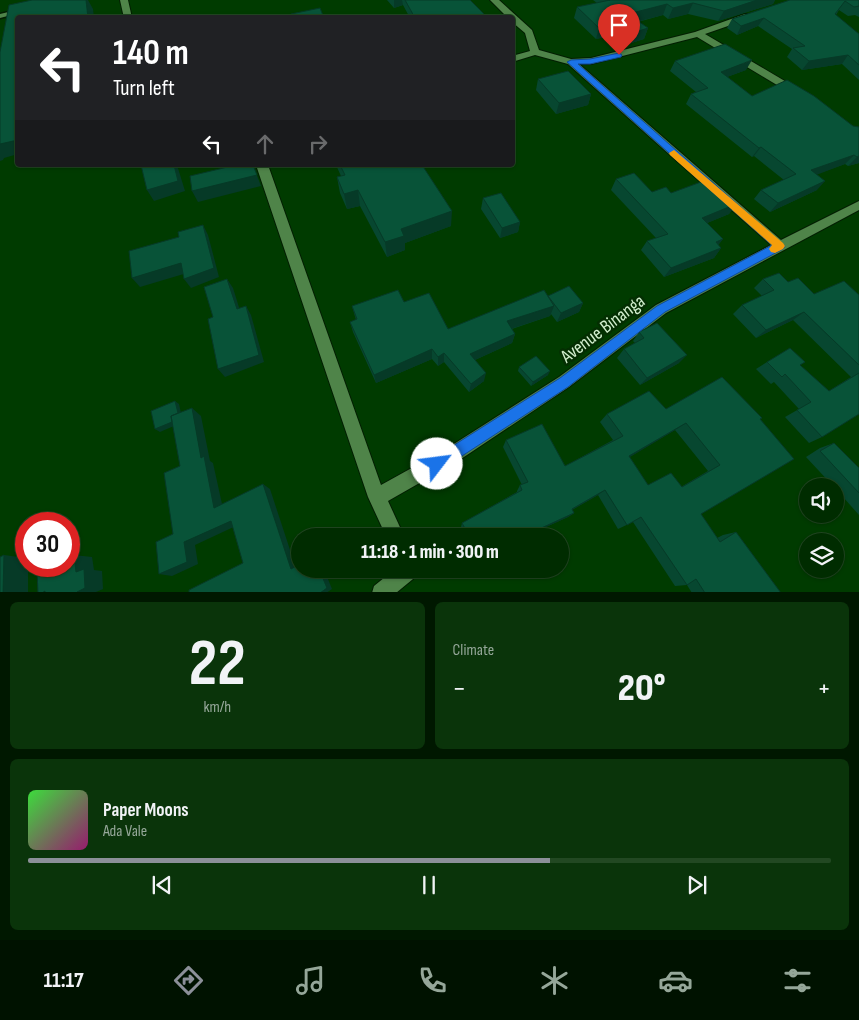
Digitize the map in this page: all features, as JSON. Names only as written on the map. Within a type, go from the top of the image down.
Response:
[{"type":"street","points":[[124,0],[127,15]]},
{"type":"street","points":[[494,0],[510,15]]},
{"type":"street","points":[[515,58],[535,52],[571,62],[590,61],[698,34],[761,12]]},
{"type":"street","points":[[515,19],[529,32],[535,52]]},
{"type":"street","points":[[698,34],[806,98]]},
{"type":"street","points":[[571,62],[780,246]]},
{"type":"street","points":[[263,167],[377,497],[391,528]]},
{"type":"street","name":"Avenue Binanga","points":[[377,497],[452,455],[564,382],[661,309],[859,205]]},
{"type":"street","points":[[381,592],[398,578]]},
{"type":"lane","points":[[0,16],[29,10]]},
{"type":"building","points":[[32,0],[86,0],[88,15],[15,15],[15,141],[0,144],[0,52],[9,5]]},
{"type":"building","points":[[405,0],[470,0],[485,15],[413,15]]},
{"type":"building","points":[[610,0],[757,0],[724,11],[693,3],[673,8],[667,4],[628,14],[648,28],[626,35],[615,25],[599,28],[577,7]]},
{"type":"building","points":[[790,0],[859,0],[859,6],[854,7],[845,1],[835,14],[859,34],[859,65],[848,55],[809,61],[793,48],[805,46],[764,18],[741,26],[732,19]]},
{"type":"building","points":[[320,8],[323,15],[292,15]]},
{"type":"building","points":[[725,44],[752,60],[721,72],[752,96],[787,80],[814,96],[853,126],[859,127],[859,156],[854,155],[811,170],[825,181],[778,203],[761,190],[796,174],[761,147],[759,148],[691,94],[708,88],[675,61]]},
{"type":"building","points":[[568,71],[591,94],[559,103],[538,79]]},
{"type":"building","points":[[141,167],[174,167],[178,181],[147,190]]},
{"type":"building","points":[[228,167],[254,167],[257,175],[192,191],[190,176]]},
{"type":"building","points":[[341,167],[423,167],[452,211],[401,229],[404,236],[385,242],[358,190],[344,194],[337,177],[345,175]]},
{"type":"building","points":[[634,173],[652,192],[666,187],[671,193],[709,179],[736,204],[702,218],[723,239],[716,242],[721,248],[671,268],[647,241],[668,234],[616,179]]},
{"type":"building","points":[[501,193],[520,222],[502,228],[483,198]]},
{"type":"building","points":[[203,225],[214,268],[184,279],[181,263],[132,278],[129,251],[179,237],[178,232]]},
{"type":"building","points":[[779,273],[788,282],[798,278],[814,294],[844,281],[859,295],[859,365],[804,312],[766,330],[742,305],[774,290],[763,279]]},
{"type":"building","points":[[227,279],[237,309],[246,306],[259,355],[218,369],[208,319],[213,317],[204,287]]},
{"type":"building","points":[[569,286],[583,303],[561,313],[548,296]]},
{"type":"building","points":[[398,290],[404,302],[429,293],[448,329],[544,290],[554,306],[507,321],[515,334],[470,354],[486,373],[471,384],[444,353],[438,357],[432,349],[374,375],[350,322],[357,319],[352,306]]},
{"type":"building","points":[[657,323],[687,355],[647,378],[624,349],[644,338],[639,332]]},
{"type":"building","points":[[790,348],[805,362],[800,365],[829,391],[859,373],[859,414],[822,437],[797,410],[811,402],[785,374],[782,377],[767,362]]},
{"type":"building","points":[[536,356],[550,371],[533,382],[519,367]]},
{"type":"building","points":[[722,377],[762,418],[760,419],[794,459],[701,514],[720,542],[736,532],[780,592],[704,592],[696,579],[687,585],[641,517],[627,525],[605,490],[572,509],[574,513],[541,528],[465,528],[462,523],[522,490],[520,485],[528,482],[506,440],[542,424],[565,466],[623,436],[607,414],[649,391],[666,409]],"holes":[[[686,423],[720,465],[682,487],[671,473],[648,485],[629,456]]]},
{"type":"building","points":[[175,401],[178,413],[171,416],[172,422],[155,429],[151,411]]},
{"type":"building","points":[[192,408],[201,458],[204,456],[214,508],[263,484],[291,569],[291,578],[323,578],[327,588],[321,592],[189,592],[189,590],[243,563],[231,521],[184,542],[187,562],[159,574],[156,542],[173,534],[164,473],[180,466],[171,416]]},
{"type":"building","points":[[834,443],[859,468],[859,493],[820,451]]},
{"type":"building","points":[[4,555],[3,592],[0,592],[0,557]]},
{"type":"building","points":[[84,569],[85,588],[77,592],[38,592],[37,577],[80,577],[80,570]]},
{"type":"slow traffic","points":[[674,153],[780,246],[775,249]]},
{"type":"route","points":[[437,464],[564,382],[661,309],[780,246],[571,62],[580,63],[619,55]]}]
